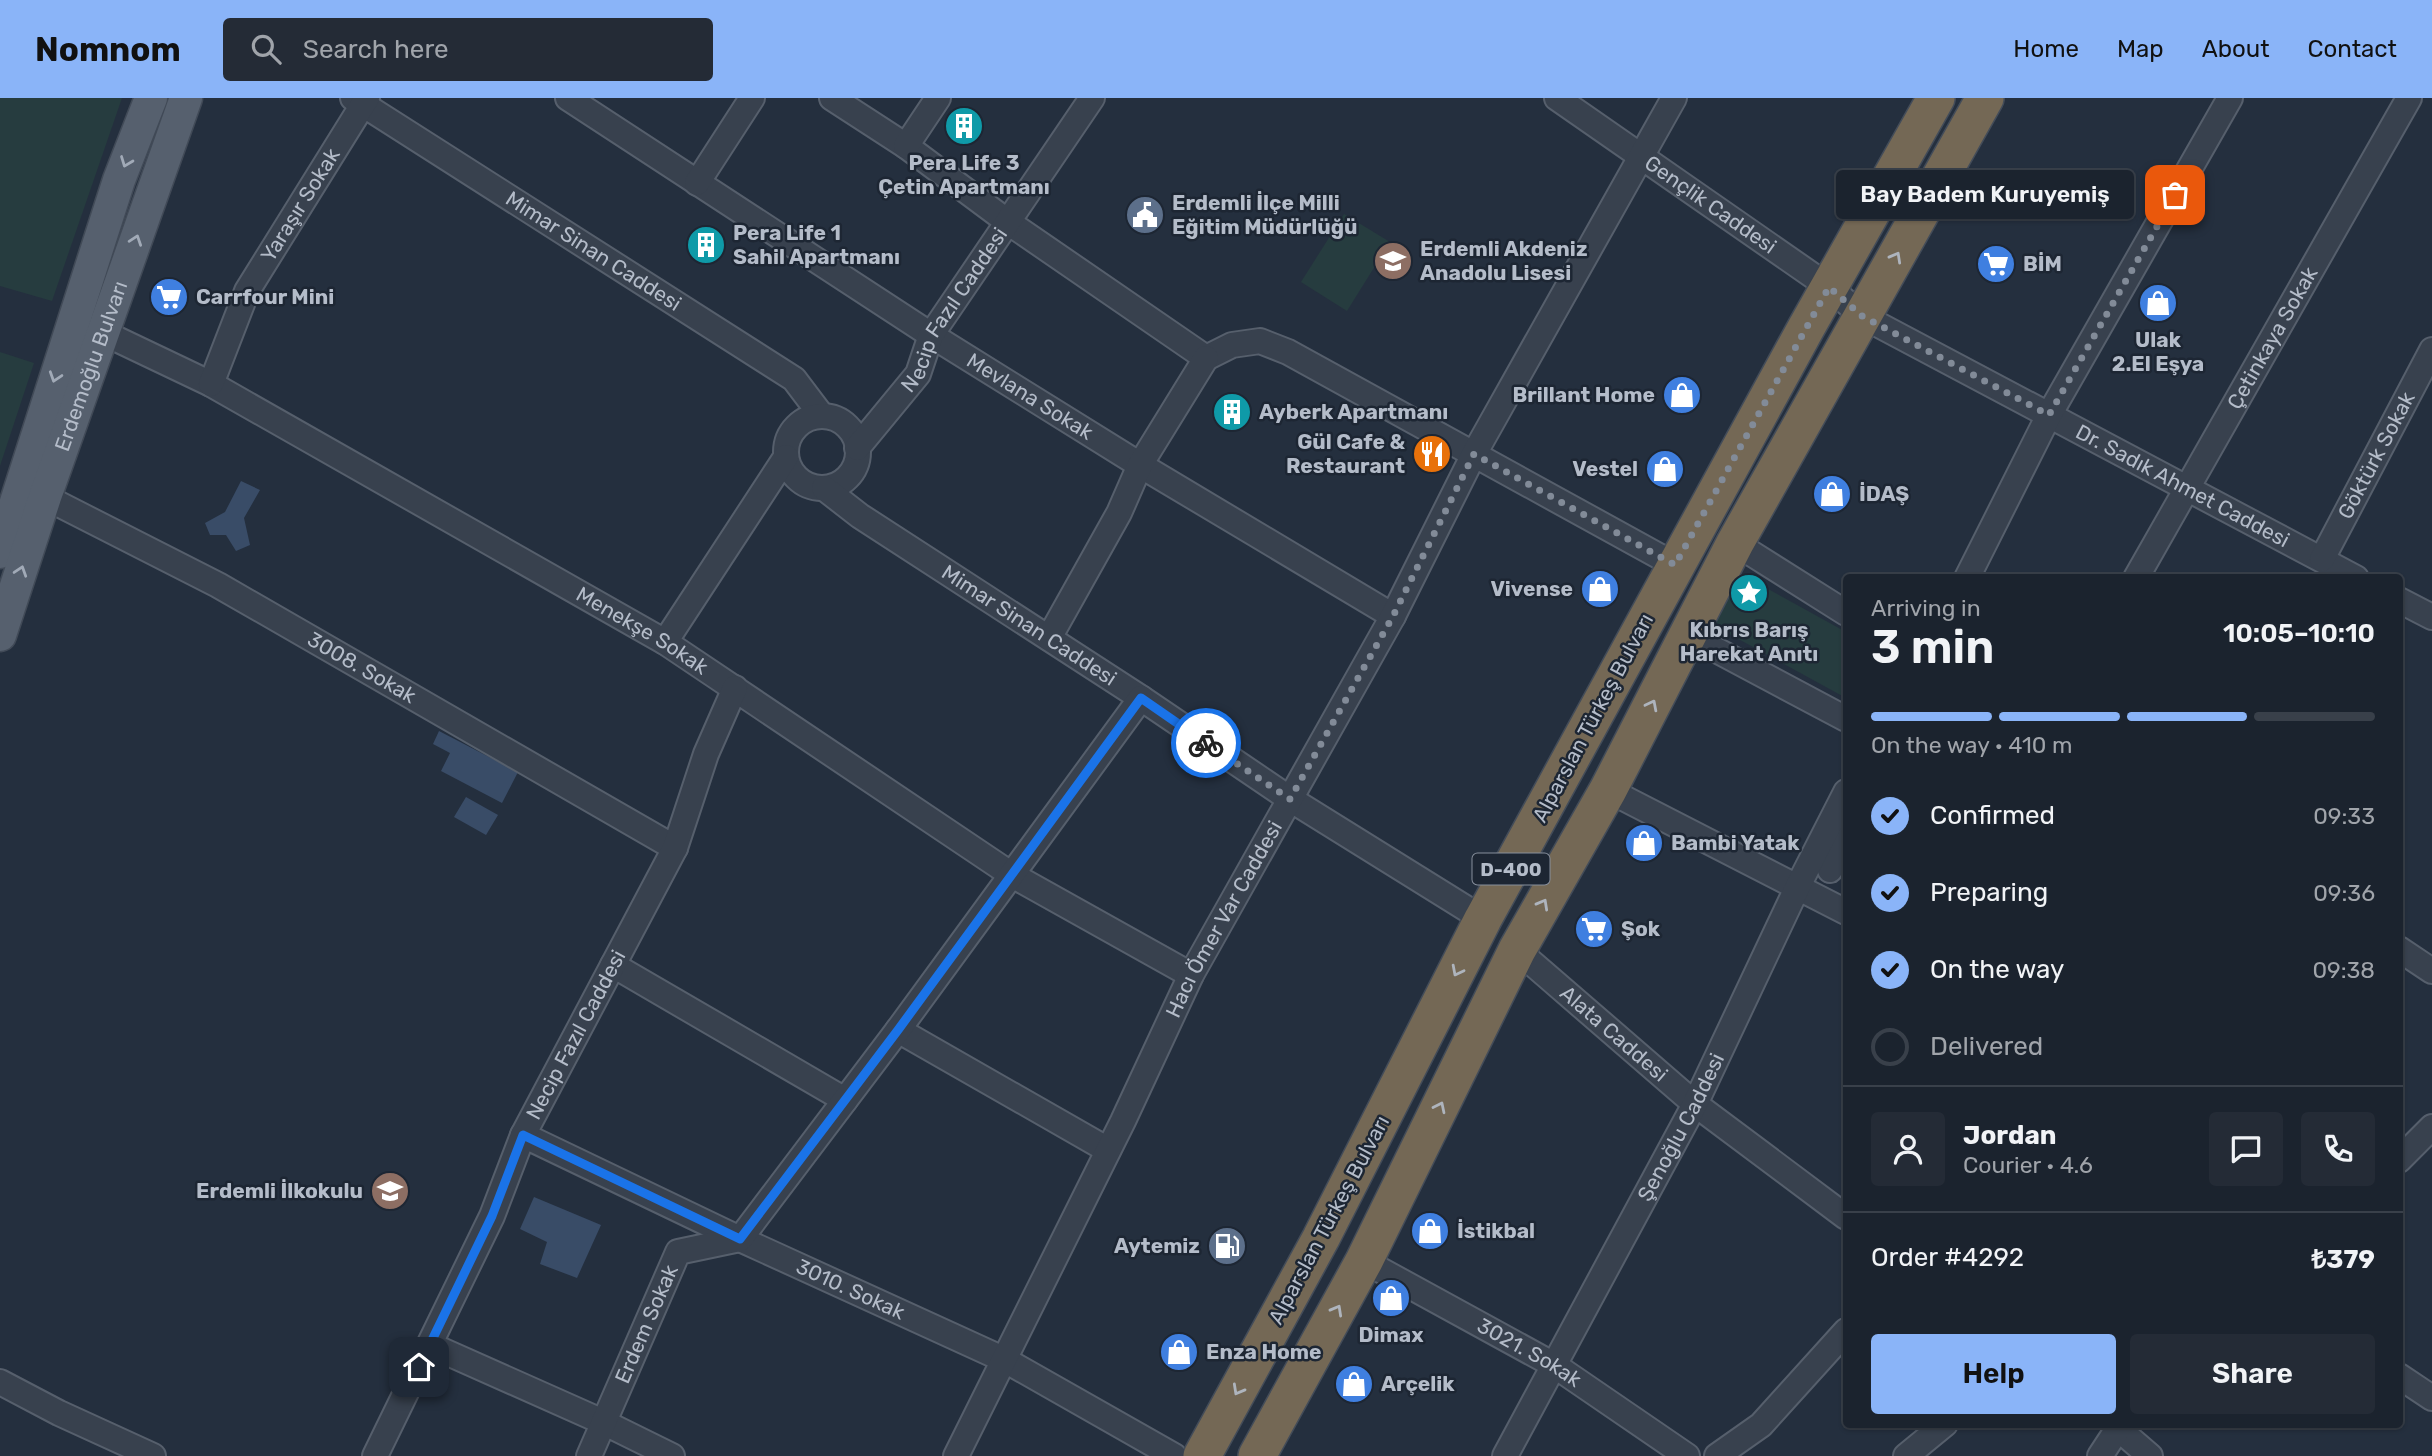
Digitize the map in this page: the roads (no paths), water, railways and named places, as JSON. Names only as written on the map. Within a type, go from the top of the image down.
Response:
[{"type":"highway","name":"Alparslan Türkeş Bulvarı","points":[[1202,1456],[1321,1238],[1483,919],[1675,565],[1936,98]]},
{"type":"highway","name":"D-400","points":[[1257,1456],[1364,1261],[1517,950],[1608,790],[1735,543],[1985,98]]},
{"type":"main road","name":"Erdemoğlu Bulvarı","points":[[0,552],[119,180],[151,98]]},
{"type":"main road","name":"Erdemoğlu Bulvarı","points":[[0,635],[45,498],[186,98]]},
{"type":"street","name":"Mevlana Sokak","points":[[568,98],[931,335],[1140,465],[1393,616]]},
{"type":"street","points":[[697,183],[752,98]]},
{"type":"street","points":[[832,98],[906,146],[1008,222],[1206,358]]},
{"type":"street","points":[[906,146],[938,98]]},
{"type":"street","name":"Necip Fazıl Caddesi","points":[[858,448],[918,374],[931,335],[1092,98]]},
{"type":"street","name":"Gençlik Caddesi","points":[[1557,98],[1829,287],[1862,316]]},
{"type":"street","name":"Hacı Ömer Var Caddesi","points":[[956,1456],[1108,1150],[1191,975],[1393,616],[1474,454],[1674,98]]},
{"type":"street","points":[[1968,574],[2049,415],[2230,98]]},
{"type":"street","name":"Çetinkaya Sokak","points":[[2138,574],[2409,98]]},
{"type":"street","name":"Yaraşır Sokak","points":[[211,384],[247,291],[361,100]]},
{"type":"street","name":"Mimar Sinan Caddesi","points":[[361,100],[794,379],[822,416]]},
{"type":"street","name":"Dr. Sadık Ahmet Caddesi","points":[[1862,316],[2350,574]]},
{"type":"street","name":"Menekşe Sokak","points":[[72,323],[104,333],[211,384],[665,642],[1012,875],[1191,975]]},
{"type":"street","points":[[1049,638],[1119,513],[1140,465],[1206,358],[1232,345],[1260,341],[1289,352],[1675,565]]},
{"type":"street","name":"Göktürk Sokak","points":[[2322,559],[2432,350]]},
{"type":"street","points":[[822,416],[841,422],[849,429],[858,448],[853,470],[846,479],[824,488],[803,483],[789,468],[786,457],[786,445],[791,433],[799,424],[822,416]]},
{"type":"street","points":[[665,642],[786,457]]},
{"type":"street","name":"Mimar Sinan Caddesi","points":[[824,488],[860,516],[1141,698],[1290,799],[1483,919]]},
{"type":"street","name":"3008. Sokak","points":[[45,498],[218,585],[675,848]]},
{"type":"street","points":[[1735,543],[1843,611]]},
{"type":"street","points":[[2403,602],[2432,617]]},
{"type":"street","points":[[1688,635],[1843,717]]},
{"type":"street","name":"Necip Fazıl Caddesi","points":[[375,1456],[492,1216],[523,1135],[675,848],[706,754],[735,688]]},
{"type":"street","points":[[740,1239],[898,1030],[1141,698]]},
{"type":"street","points":[[1608,790],[1843,910]]},
{"type":"street","name":"Şenoğlu Caddesi","points":[[1505,1456],[1695,1104],[1798,886],[1843,798]]},
{"type":"street","points":[[1830,870],[1843,844]]},
{"type":"street","name":"Alata Caddesi","points":[[1517,950],[1695,1104],[1843,1215]]},
{"type":"street","points":[[2403,952],[2432,971]]},
{"type":"street","points":[[613,965],[845,1100]]},
{"type":"street","points":[[898,1030],[1108,1150]]},
{"type":"street","points":[[2403,1156],[2432,1127]]},
{"type":"street","name":"3010. Sokak","points":[[523,1135],[740,1239],[1005,1360],[1174,1456]]},
{"type":"street","name":"Erdem Sokak","points":[[589,1456],[678,1252],[740,1239]]},
{"type":"street","name":"3021. Sokak","points":[[1364,1261],[1554,1365],[1687,1456]]},
{"type":"street","points":[[1717,1456],[1761,1425],[1843,1334]]},
{"type":"street","points":[[430,1345],[603,1422],[672,1456]]},
{"type":"street","points":[[2403,1379],[2432,1398]]},
{"type":"street","points":[[0,1382],[59,1413],[153,1456]]},
{"type":"street","points":[[1906,1456],[1940,1428]]},
{"type":"street","points":[[2100,1456],[2116,1428]]},
{"type":"street","points":[[2119,1428],[2150,1456]]},
{"type":"water","points":[[241,481],[260,490],[244,518],[250,545],[236,551],[226,535],[210,535],[205,523],[225,512]]},
{"type":"water","points":[[439,731],[518,772],[502,803],[441,771],[450,753],[433,744]]},
{"type":"water","points":[[466,797],[498,815],[486,835],[454,817]]},
{"type":"water","points":[[534,1197],[601,1225],[577,1278],[540,1264],[547,1242],[520,1229]]},
{"type":"place","name":"Pera Life 3 Çetin Apartmanı","points":[[964,126]]},
{"type":"place","name":"Bay Badem Kuruyemiş","points":[[2175,195]]},
{"type":"place","name":"Erdemli İlçe Milli Eğitim Müdürlüğü","points":[[1145,215]]},
{"type":"place","name":"Pera Life 1 Sahil Apartmanı","points":[[706,245]]},
{"type":"place","name":"Erdemli Akdeniz Anadolu Lisesi","points":[[1393,261]]},
{"type":"place","name":"BİM","points":[[1996,264]]},
{"type":"place","name":"Carrfour Mini","points":[[169,297]]},
{"type":"place","name":"Ulak 2.El Eşya","points":[[2158,303]]},
{"type":"place","name":"Brillant Home","points":[[1682,395]]},
{"type":"place","name":"Ayberk Apartmanı","points":[[1232,412]]},
{"type":"place","name":"Gül Cafe & Restaurant","points":[[1432,454]]},
{"type":"place","name":"Vestel","points":[[1665,469]]},
{"type":"place","name":"İDAŞ","points":[[1832,494]]},
{"type":"place","name":"Vivense","points":[[1600,589]]},
{"type":"place","name":"Kıbrıs Barış Harekat Anıtı","points":[[1749,593]]},
{"type":"place","name":"Bambi Yatak","points":[[1644,843]]},
{"type":"place","name":"Şok","points":[[1594,929]]},
{"type":"place","name":"Erdemli İlkokulu","points":[[390,1191]]},
{"type":"place","name":"İstikbal","points":[[1430,1231]]},
{"type":"place","name":"Aytemiz","points":[[1227,1246]]},
{"type":"place","name":"Dimax","points":[[1391,1298]]},
{"type":"place","name":"Enza Home","points":[[1179,1352]]},
{"type":"place","name":"Arçelik","points":[[1354,1384]]}]
